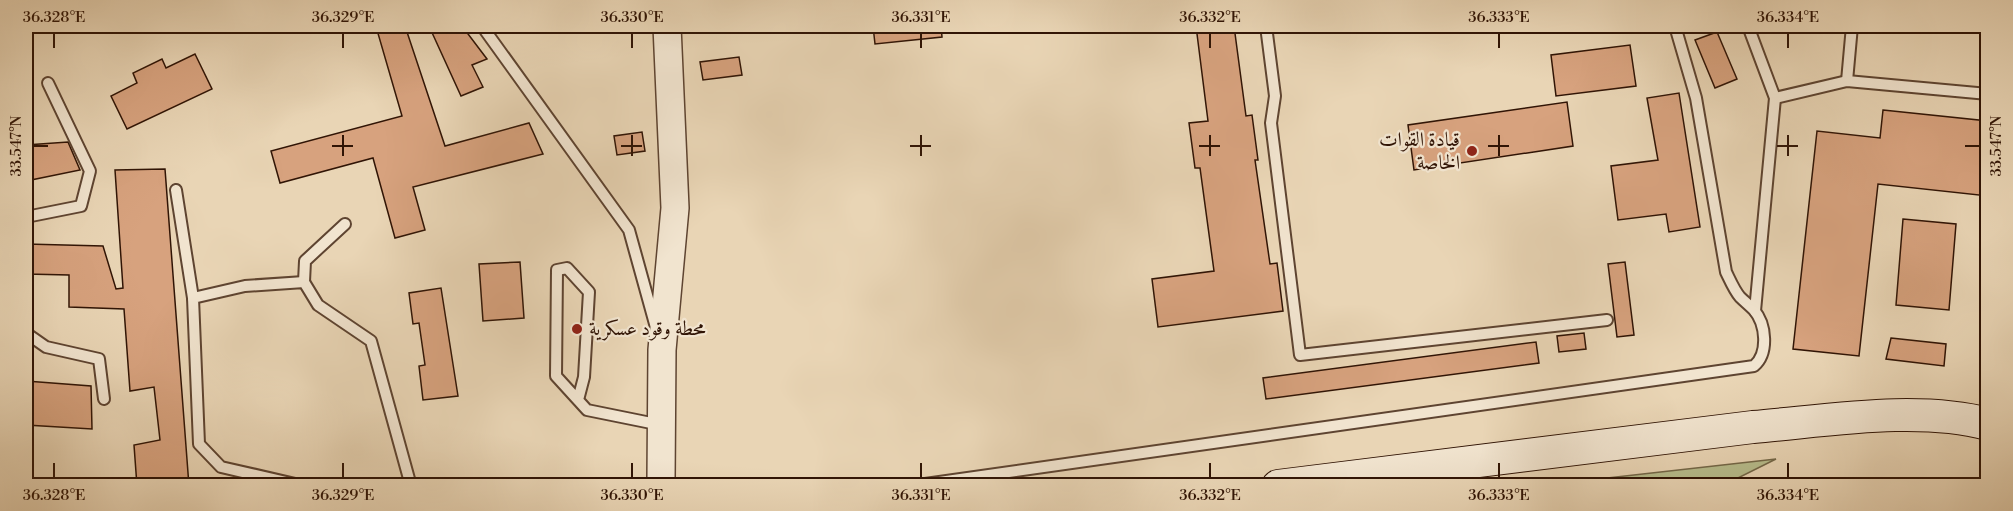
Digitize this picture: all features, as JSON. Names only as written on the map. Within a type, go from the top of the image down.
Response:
[{"type":"main road","points":[[1278,486],[1753,427],[1830,420],[1909,416],[1969,419],[1988,424]]},
{"type":"street","points":[[660,484],[662,350],[675,208],[667,26]]},
{"type":"lane","points":[[482,26],[629,230],[662,350]]},
{"type":"lane","points":[[1266,26],[1275,96],[1271,123],[1300,355],[1607,320]]},
{"type":"lane","points":[[911,486],[1742,370],[1760,361],[1765,343],[1762,324],[1755,311],[1738,295],[1726,272],[1696,98],[1675,26]]},
{"type":"lane","points":[[1748,26],[1775,98],[1755,311]]},
{"type":"lane","points":[[1847,81],[1852,26]]},
{"type":"lane","points":[[1775,98],[1847,81],[1988,94]]},
{"type":"lane","points":[[26,217],[81,206],[90,171],[48,83]]},
{"type":"lane","points":[[176,190],[193,298],[199,444],[221,467],[304,486]]},
{"type":"lane","points":[[345,224],[305,261],[304,282],[318,305],[371,341],[411,486]]},
{"type":"lane","points":[[578,400],[584,377],[589,292],[567,268],[556,270],[556,376],[587,410],[662,425]]},
{"type":"lane","points":[[193,298],[245,286],[304,282]]},
{"type":"lane","points":[[26,333],[46,347],[99,359],[104,399]]},
{"type":"green space","points":[[1776,459],[1724,485],[1545,485]]},
{"type":"building","points":[[387,26],[405,26],[445,146],[529,123],[543,154],[413,187],[425,230],[395,238],[373,158],[280,183],[271,151],[402,116],[377,30]]},
{"type":"building","points":[[429,26],[462,26],[487,59],[472,65],[483,87],[461,96]]},
{"type":"building","points":[[873,26],[941,26],[942,37],[875,44]]},
{"type":"building","points":[[1196,26],[1234,26],[1246,116],[1252,115],[1258,160],[1255,160],[1270,264],[1277,263],[1283,311],[1158,327],[1152,279],[1214,271],[1200,168],[1195,168],[1189,123],[1208,121]]},
{"type":"building","points":[[1717,32],[1737,79],[1715,88],[1695,40]]},
{"type":"building","points":[[1630,45],[1636,86],[1556,96],[1551,55]]},
{"type":"building","points":[[195,54],[212,89],[127,129],[111,96],[137,83],[133,73],[162,59],[166,68]]},
{"type":"building","points":[[739,57],[742,75],[703,80],[700,62]]},
{"type":"building","points":[[1679,93],[1700,227],[1669,232],[1666,214],[1618,220],[1611,166],[1658,160],[1647,98]]},
{"type":"building","points":[[1567,102],[1573,146],[1414,170],[1408,125]]},
{"type":"building","points":[[1883,110],[1988,121],[1988,196],[1878,184],[1859,356],[1793,349],[1817,131],[1880,138]]},
{"type":"building","points":[[642,132],[645,151],[617,155],[614,136]]},
{"type":"building","points":[[68,142],[80,170],[26,181],[26,145]]},
{"type":"building","points":[[165,169],[189,486],[137,486],[134,445],[160,440],[154,387],[130,391],[124,309],[69,307],[69,275],[26,274],[26,244],[103,246],[116,289],[123,288],[115,170]]},
{"type":"building","points":[[1903,219],[1956,224],[1949,310],[1896,305]]},
{"type":"building","points":[[520,262],[524,318],[483,321],[479,264]]},
{"type":"building","points":[[1625,262],[1634,335],[1617,337],[1608,264]]},
{"type":"building","points":[[441,288],[458,396],[423,400],[419,366],[425,365],[419,323],[413,324],[409,293]]},
{"type":"building","points":[[1584,333],[1586,349],[1559,352],[1557,336]]},
{"type":"building","points":[[1891,338],[1946,344],[1944,366],[1886,359]]},
{"type":"building","points":[[1536,342],[1539,363],[1266,399],[1263,378]]},
{"type":"building","points":[[26,381],[91,386],[92,429],[26,425]]},
{"type":"place","name":"قيادة القوات الخاصة","points":[[1472,151]]},
{"type":"place","name":"محطة وقود عسكرية","points":[[577,329]]}]
